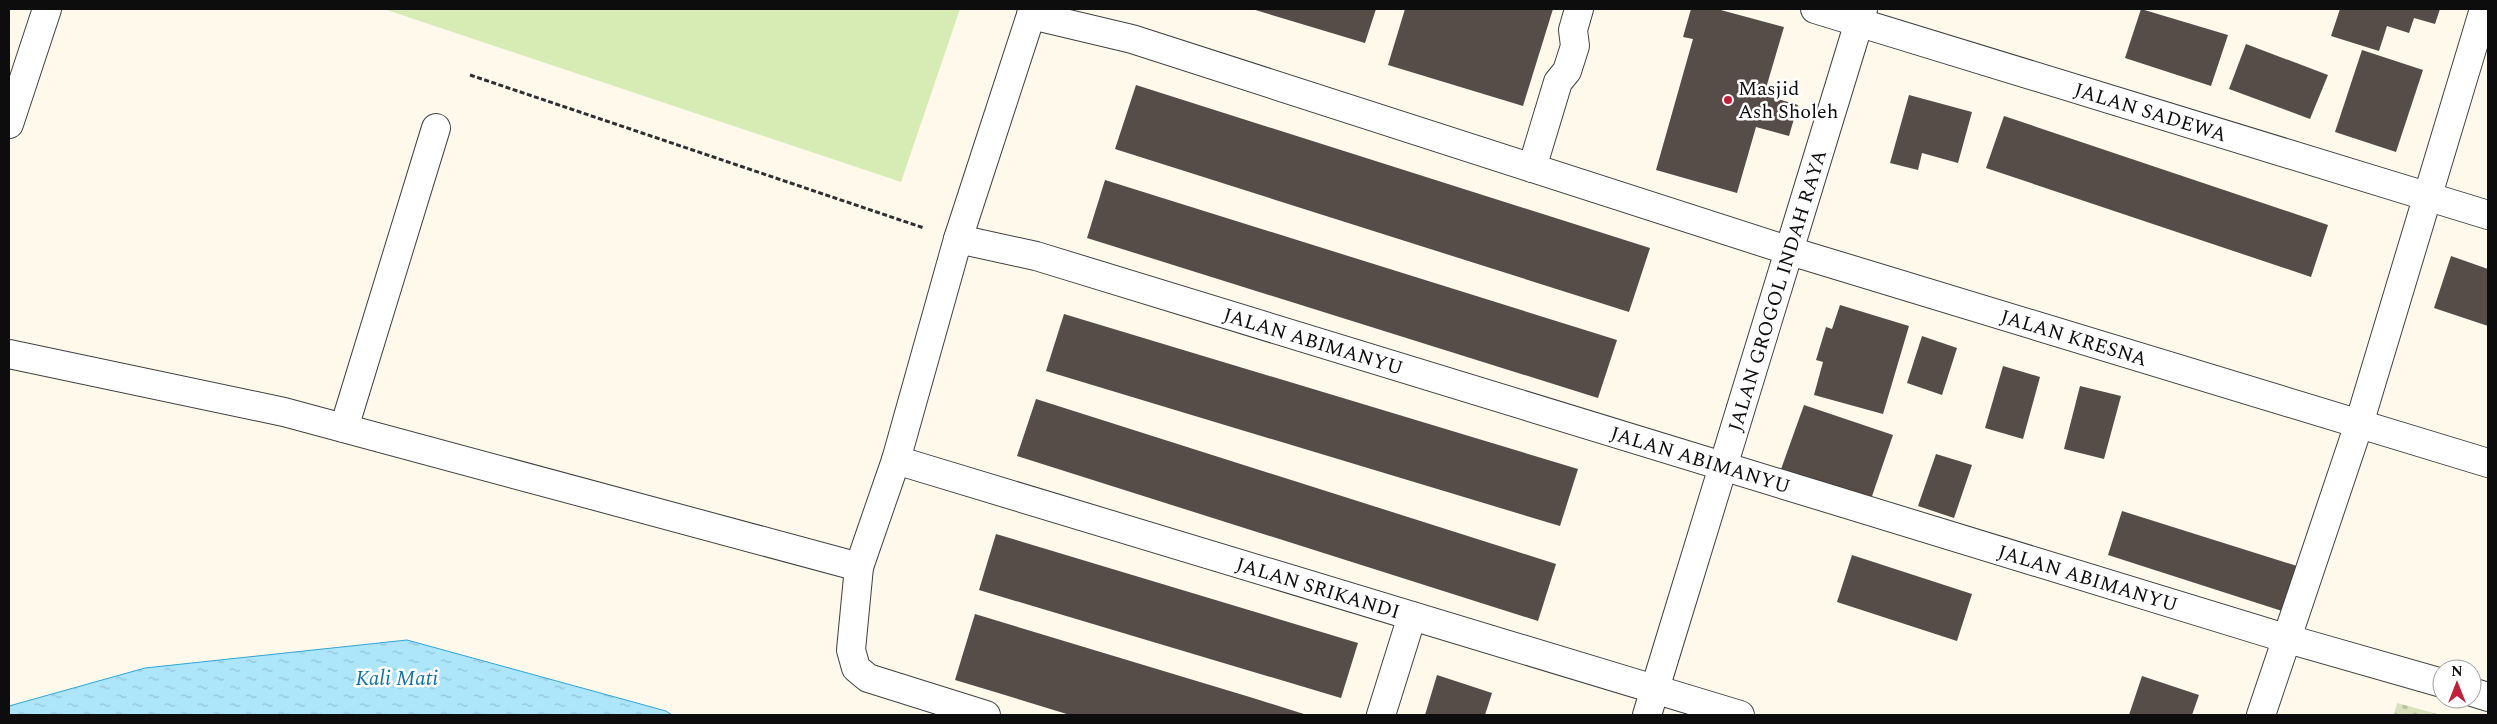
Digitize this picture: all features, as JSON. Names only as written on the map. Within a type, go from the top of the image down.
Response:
[{"type":"street","points":[[9,124],[47,9]]},
{"type":"street","points":[[1532,168],[1558,82],[1567,71],[1575,46],[1573,30],[1579,9]]},
{"type":"street","name":"JALAN SADEWA","points":[[1814,9],[1861,16],[2488,215]]},
{"type":"street","points":[[2261,715],[2359,424],[2484,9]]},
{"type":"street","points":[[986,715],[868,678],[856,668],[852,650],[859,567],[896,460],[958,239],[1032,12]]},
{"type":"street","name":"JALAN KRESNA","points":[[1032,12],[1132,39],[1790,251],[2488,463]]},
{"type":"street","name":"JALAN GROGOL INDAH RAYA","points":[[1647,715],[1861,16]]},
{"type":"street","points":[[344,428],[436,128]]},
{"type":"street","name":"JALAN ABIMANYU","points":[[958,239],[1036,256],[2288,639],[2432,680]]},
{"type":"street","points":[[9,354],[284,412],[859,567]]},
{"type":"street","name":"JALAN SRIKANDI","points":[[896,460],[1740,715]]},
{"type":"street","points":[[1381,715],[1412,616]]},
{"type":"path","points":[[470,75],[958,239]]},
{"type":"green space","points":[[384,9],[960,9],[901,182]]},
{"type":"green space","points":[[2397,703],[2441,715],[2394,715]]},
{"type":"water","name":"Kali Mati","points":[[407,640],[666,711],[672,715],[9,715],[9,706],[145,668]]},
{"type":"building","points":[[1252,9],[1376,9],[1365,43]]},
{"type":"building","points":[[1405,9],[1553,9],[1523,106],[1388,65]]},
{"type":"building","name":"Masjid Ash Sholeh","points":[[1691,9],[1717,9],[1784,27],[1764,95],[1798,105],[1789,136],[1756,127],[1737,193],[1656,170],[1693,39],[1683,37]]},
{"type":"building","points":[[2141,9],[2228,35],[2211,86],[2125,58]]},
{"type":"building","points":[[2340,9],[2440,9],[2435,24],[2414,18],[2409,33],[2387,26],[2379,51],[2331,36]]},
{"type":"building","points":[[2246,44],[2328,75],[2310,119],[2229,89]]},
{"type":"building","points":[[2362,50],[2423,70],[2396,152],[2335,132]]},
{"type":"building","points":[[1136,85],[1650,248],[1629,312],[1115,149]]},
{"type":"building","points":[[1909,95],[1972,112],[1958,163],[1922,153],[1918,170],[1890,163]]},
{"type":"building","points":[[2004,116],[2328,225],[2311,277],[1986,168]]},
{"type":"building","points":[[1105,180],[1617,340],[1598,398],[1087,238]]},
{"type":"building","points":[[2451,256],[2488,269],[2488,326],[2434,308]]},
{"type":"building","points":[[1840,305],[1909,326],[1883,414],[1814,395],[1823,362],[1816,360],[1826,327],[1832,329]]},
{"type":"building","points":[[1064,314],[1578,469],[1560,526],[1046,371]]},
{"type":"building","points":[[1922,336],[1957,348],[1942,395],[1907,383]]},
{"type":"building","points":[[2003,366],[2040,377],[2023,439],[1985,428]]},
{"type":"building","points":[[2080,386],[2121,396],[2104,459],[2064,449]]},
{"type":"building","points":[[1036,399],[1556,564],[1538,621],[1017,456]]},
{"type":"building","points":[[1804,405],[1893,435],[1870,502],[1780,472]]},
{"type":"building","points":[[1936,454],[1972,465],[1954,518],[1918,506]]},
{"type":"building","points":[[2122,511],[2297,566],[2282,611],[2108,555]]},
{"type":"building","points":[[996,534],[1358,643],[1341,698],[979,590]]},
{"type":"building","points":[[1852,555],[1972,594],[1957,641],[1837,602]]},
{"type":"building","points":[[975,614],[1307,715],[1070,715],[955,680]]},
{"type":"building","points":[[1437,675],[1492,693],[1485,715],[1425,715]]},
{"type":"building","points":[[2142,676],[2199,695],[2192,715],[2129,715]]},
{"type":"place","name":"Masjid Ash Sholeh","points":[[1728,100]]}]
